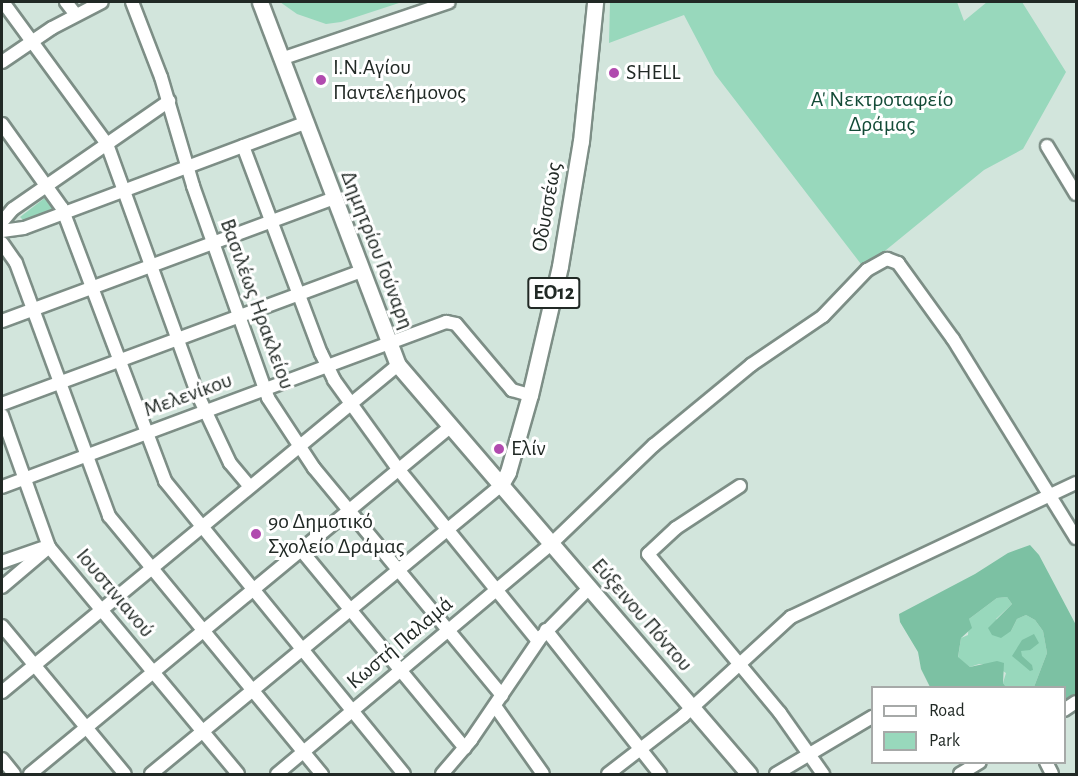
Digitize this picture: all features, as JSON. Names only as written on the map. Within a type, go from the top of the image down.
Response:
[{"type":"main road","name":"Δημητρίου Γούναρη","points":[[261,2],[398,365],[501,486]]},
{"type":"main road","name":"Οδυσσέως","points":[[501,486],[508,472],[530,395],[560,266],[579,156],[595,2]]},
{"type":"main road","name":"Εύξεινου Πόντου","points":[[501,486],[749,774]]},
{"type":"street","points":[[3,2],[107,144],[205,411],[230,463],[250,487]]},
{"type":"street","points":[[66,2],[76,15]]},
{"type":"street","points":[[2,62],[32,41],[102,2]]},
{"type":"street","name":"Βασιλέως Ηρακλείου","points":[[132,2],[169,101],[187,167],[212,243],[264,389],[298,447],[502,695]]},
{"type":"street","points":[[281,59],[449,2]]},
{"type":"street","points":[[2,222],[10,212],[169,101]]},
{"type":"street","points":[[2,231],[24,228],[305,123]]},
{"type":"street","points":[[2,124],[64,213],[165,481],[404,774]]},
{"type":"street","points":[[243,146],[326,366],[350,405],[399,470],[538,641]]},
{"type":"street","points":[[1047,146],[1077,194]]},
{"type":"street","points":[[2,321],[334,198]]},
{"type":"street","points":[[2,243],[16,263],[109,516],[322,774]]},
{"type":"street","name":"Κωστή Παλαμά","points":[[276,774],[551,544],[654,445],[760,358],[820,318],[867,270],[887,259],[898,263],[952,339],[1050,495]]},
{"type":"street","points":[[2,404],[361,271]]},
{"type":"street","name":"Μελενίκου","points":[[2,487],[388,343],[452,322],[510,387],[516,392],[530,395]]},
{"type":"street","points":[[2,692],[398,365]]},
{"type":"street","name":"Ιουστινιανού","points":[[2,415],[49,547],[238,774]]},
{"type":"street","points":[[30,774],[450,427]]},
{"type":"street","points":[[608,774],[692,707],[795,615],[1077,483]]},
{"type":"street","points":[[151,774],[501,486]]},
{"type":"street","points":[[740,486],[671,531],[648,554],[740,664],[810,754],[822,774]]},
{"type":"street","points":[[1050,495],[1077,538]]},
{"type":"street","points":[[2,562],[49,547]]},
{"type":"street","points":[[2,587],[49,547]]},
{"type":"street","points":[[302,550],[465,748]]},
{"type":"street","points":[[442,774],[465,748],[546,630],[589,588]]},
{"type":"street","points":[[2,626],[125,774]]},
{"type":"street","points":[[546,630],[660,774]]},
{"type":"street","points":[[495,706],[543,774]]},
{"type":"street","points":[[776,774],[871,718]]},
{"type":"street","points":[[2,759],[14,774]]},
{"type":"street","points":[[960,774],[977,764]]},
{"type":"green space","points":[[280,2],[402,2],[341,22],[326,24],[297,14]]},
{"type":"green space","name":"Α' Νεκτροταφείο Δράμας","points":[[610,2],[957,2],[964,21],[987,2],[1022,2],[1066,72],[1023,149],[984,170],[864,268],[715,74],[684,15],[609,43]]},
{"type":"green space","points":[[46,197],[54,208],[24,221],[20,217]]},
{"type":"green space","points":[[1030,545],[1039,555],[1076,625],[1076,697],[1066,704],[1066,686],[1034,686],[1047,653],[1043,631],[1035,620],[1026,615],[1017,619],[1011,631],[1001,638],[992,635],[988,628],[1012,604],[1007,597],[997,598],[969,619],[972,628],[961,638],[958,657],[970,667],[997,661],[1004,663],[1003,683],[1005,686],[930,686],[921,669],[918,652],[900,622],[899,614],[975,574],[1008,553]]},
{"type":"green space","points":[[1007,597],[1012,604],[996,619],[1011,631],[1017,619],[1026,615],[1035,620],[1043,631],[1047,653],[1034,686],[1005,686],[1003,683],[1006,673],[992,664],[970,667],[958,658],[961,638],[968,635],[969,619],[997,598]]},
{"type":"green space","points":[[1034,634],[1039,643],[1030,650],[1021,651],[1022,656],[1032,665],[1033,670],[1030,671],[1012,656],[1022,640]]},
{"type":"place","name":"SHELL","points":[[614,73]]},
{"type":"place","name":"Ι.Ν.Αγίου Παντελεήμονος","points":[[321,80]]},
{"type":"place","name":"Ελίν","points":[[499,449]]},
{"type":"place","name":"9ο Δημοτικό Σχολείο Δράμας","points":[[256,534]]}]
